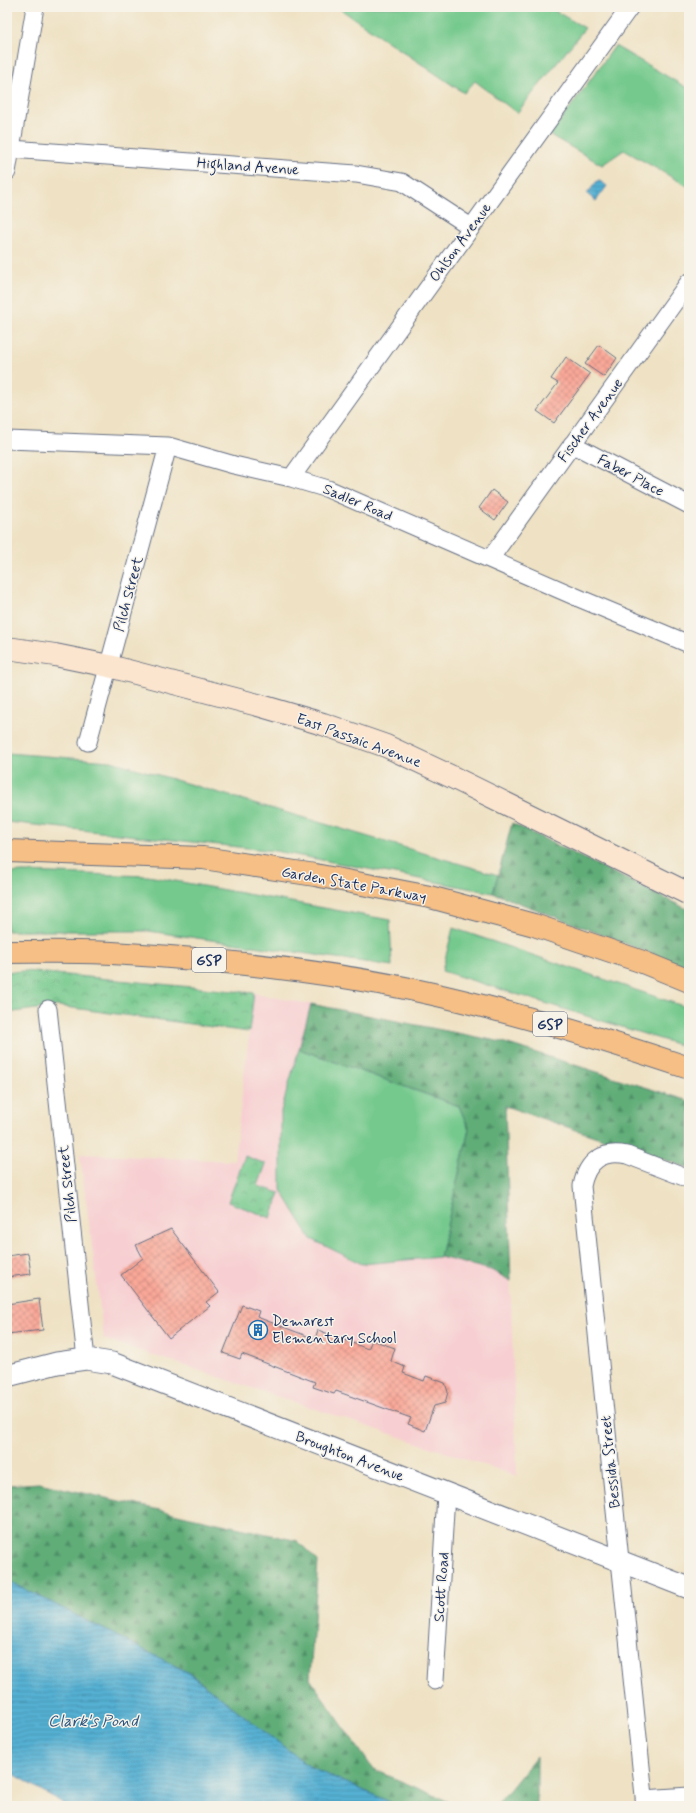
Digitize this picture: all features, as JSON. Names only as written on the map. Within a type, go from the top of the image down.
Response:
[{"type":"highway","name":"Garden State Parkway","points":[[7,851],[203,858],[315,875],[430,898],[534,926],[640,961],[689,981]]},
{"type":"highway","name":"GSP","points":[[7,952],[110,953],[217,960],[312,972],[387,985],[511,1012],[615,1043],[689,1068]]},
{"type":"main road","name":"East Passaic Avenue","points":[[7,648],[55,655],[109,666],[258,705],[323,724],[386,746],[689,894]]},
{"type":"street","points":[[7,172],[35,7]]},
{"type":"street","name":"Ohlson Avenue","points":[[291,478],[630,7]]},
{"type":"street","name":"Highland Avenue","points":[[11,148],[356,174],[402,182],[471,227]]},
{"type":"street","name":"Fischer Avenue","points":[[490,559],[572,444],[684,298],[689,282]]},
{"type":"street","name":"Sadler Road","points":[[7,440],[168,446],[234,466],[291,478],[328,489],[689,644]]},
{"type":"street","name":"Faber Place","points":[[572,444],[689,505]]},
{"type":"street","name":"Pilch Street","points":[[88,742],[168,446]]},
{"type":"street","name":"Pilch Street","points":[[48,1009],[86,1359]]},
{"type":"street","name":"Bessida Street","points":[[645,1802],[582,1186],[584,1175],[589,1166],[606,1154],[617,1153],[689,1179]]},
{"type":"street","name":"Broughton Avenue","points":[[7,1376],[57,1363],[86,1359],[112,1363],[689,1588]]},
{"type":"street","name":"Scott Road","points":[[435,1681],[446,1494]]},
{"type":"street","points":[[645,1802],[689,1796]]},
{"type":"shaded area","name":"Demarest Elementary School","points":[[254,993],[502,1042],[517,1476],[104,1339],[80,1154],[234,1161]]},
{"type":"green space","points":[[337,7],[548,7],[585,28],[517,113],[475,81],[464,93]]},
{"type":"green space","points":[[615,46],[689,89],[689,187],[624,150],[602,165],[550,135]]},
{"type":"green space","points":[[7,753],[111,761],[498,875],[493,893],[275,851],[7,822]]},
{"type":"green space","points":[[512,823],[689,910],[689,968],[493,893]]},
{"type":"green space","points":[[23,872],[148,876],[390,920],[392,966],[148,931],[7,931],[7,873]]},
{"type":"green space","points":[[453,928],[689,1008],[689,1048],[442,971]]},
{"type":"green space","points":[[25,971],[254,993],[249,1032],[58,1006],[7,1013],[7,972]]},
{"type":"green space","points":[[311,1004],[502,1042],[689,1101],[689,1168],[505,1106],[511,1281],[491,1270],[440,1257],[469,1129],[459,1106],[299,1049]]},
{"type":"green space","points":[[299,1049],[459,1106],[469,1129],[440,1257],[362,1264],[311,1239],[281,1190],[281,1111]]},
{"type":"green space","points":[[245,1156],[266,1164],[258,1186],[280,1193],[271,1218],[228,1202]]},
{"type":"green space","points":[[39,1483],[298,1541],[318,1561],[310,1679],[373,1769],[459,1806],[399,1806],[310,1767],[189,1673],[7,1580],[7,1485]]},
{"type":"green space","points":[[537,1756],[537,1806],[496,1806]]},
{"type":"water","points":[[598,180],[607,186],[596,201],[587,194]]},
{"type":"water","name":"Clark's Pond","points":[[7,1580],[189,1673],[310,1767],[399,1806],[68,1806],[7,1770]]},
{"type":"building","points":[[599,345],[617,358],[604,377],[585,364]]},
{"type":"building","points":[[566,357],[590,374],[554,423],[537,411],[558,383],[551,379]]},
{"type":"building","points":[[492,490],[508,502],[495,520],[479,508]]},
{"type":"building","points":[[171,1229],[219,1292],[206,1302],[210,1306],[169,1338],[121,1275],[143,1258],[136,1245]]},
{"type":"building","points":[[28,1253],[31,1274],[7,1277],[7,1256]]},
{"type":"building","points":[[39,1299],[43,1330],[7,1334],[7,1304]]},
{"type":"building","name":"Demarest Elementary School","points":[[242,1305],[259,1311],[257,1317],[315,1339],[318,1330],[368,1349],[372,1340],[395,1348],[391,1361],[405,1367],[403,1373],[424,1381],[426,1376],[445,1383],[448,1392],[445,1403],[434,1406],[425,1431],[408,1424],[411,1418],[336,1391],[334,1394],[313,1387],[315,1382],[242,1354],[240,1359],[223,1353]]},
{"type":"place","name":"Demarest Elementary School","points":[[258,1330]]}]
